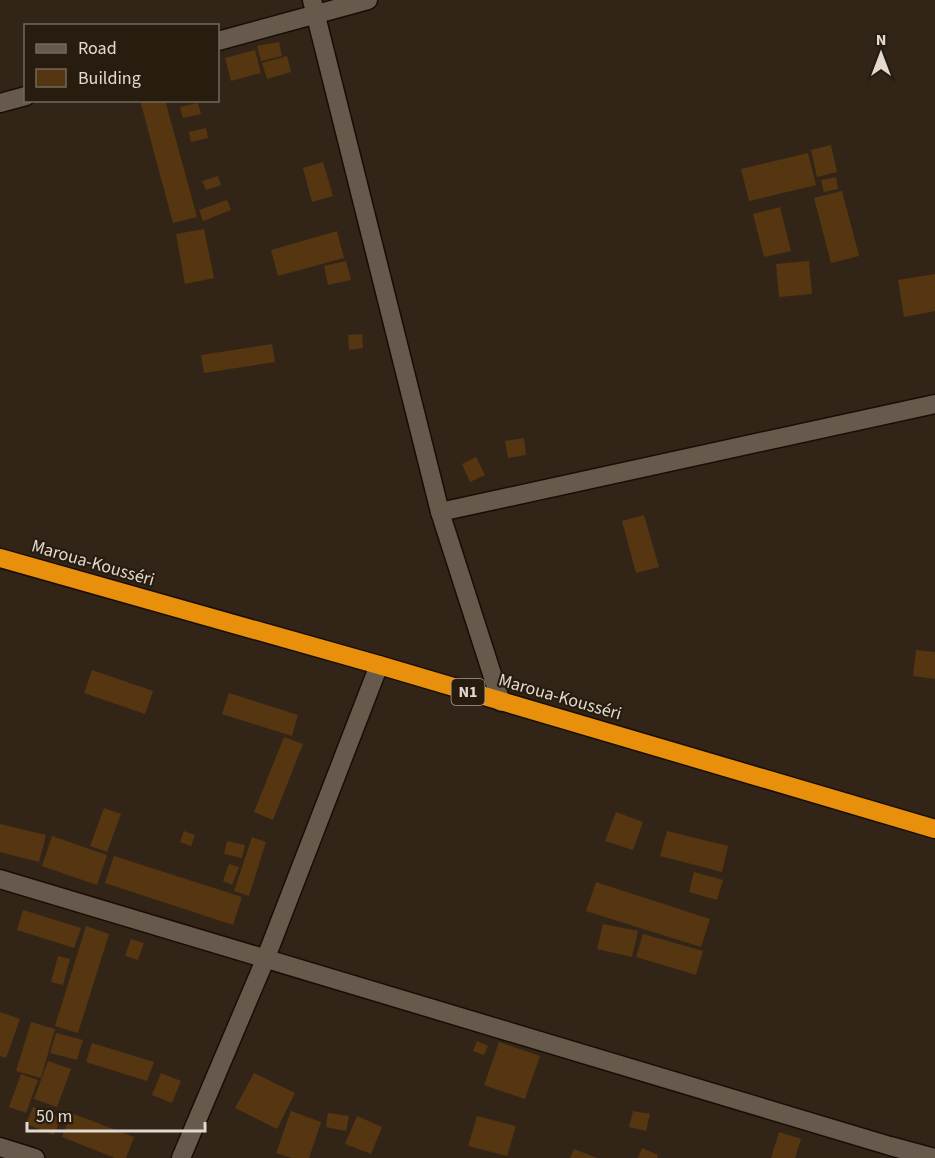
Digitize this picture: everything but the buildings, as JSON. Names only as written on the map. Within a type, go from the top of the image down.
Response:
[{"type":"highway","name":"Maroua-Kousséri","points":[[0,558],[379,665],[935,829]]},
{"type":"street","points":[[219,41],[314,7],[368,0]]},
{"type":"street","points":[[314,7],[440,512],[501,702]]},
{"type":"street","points":[[0,103],[24,97]]},
{"type":"street","points":[[440,512],[935,404]]},
{"type":"street","points":[[181,1158],[265,960],[379,665]]},
{"type":"street","points":[[0,879],[265,960],[935,1158]]},
{"type":"street","points":[[0,1147],[36,1158]]}]
